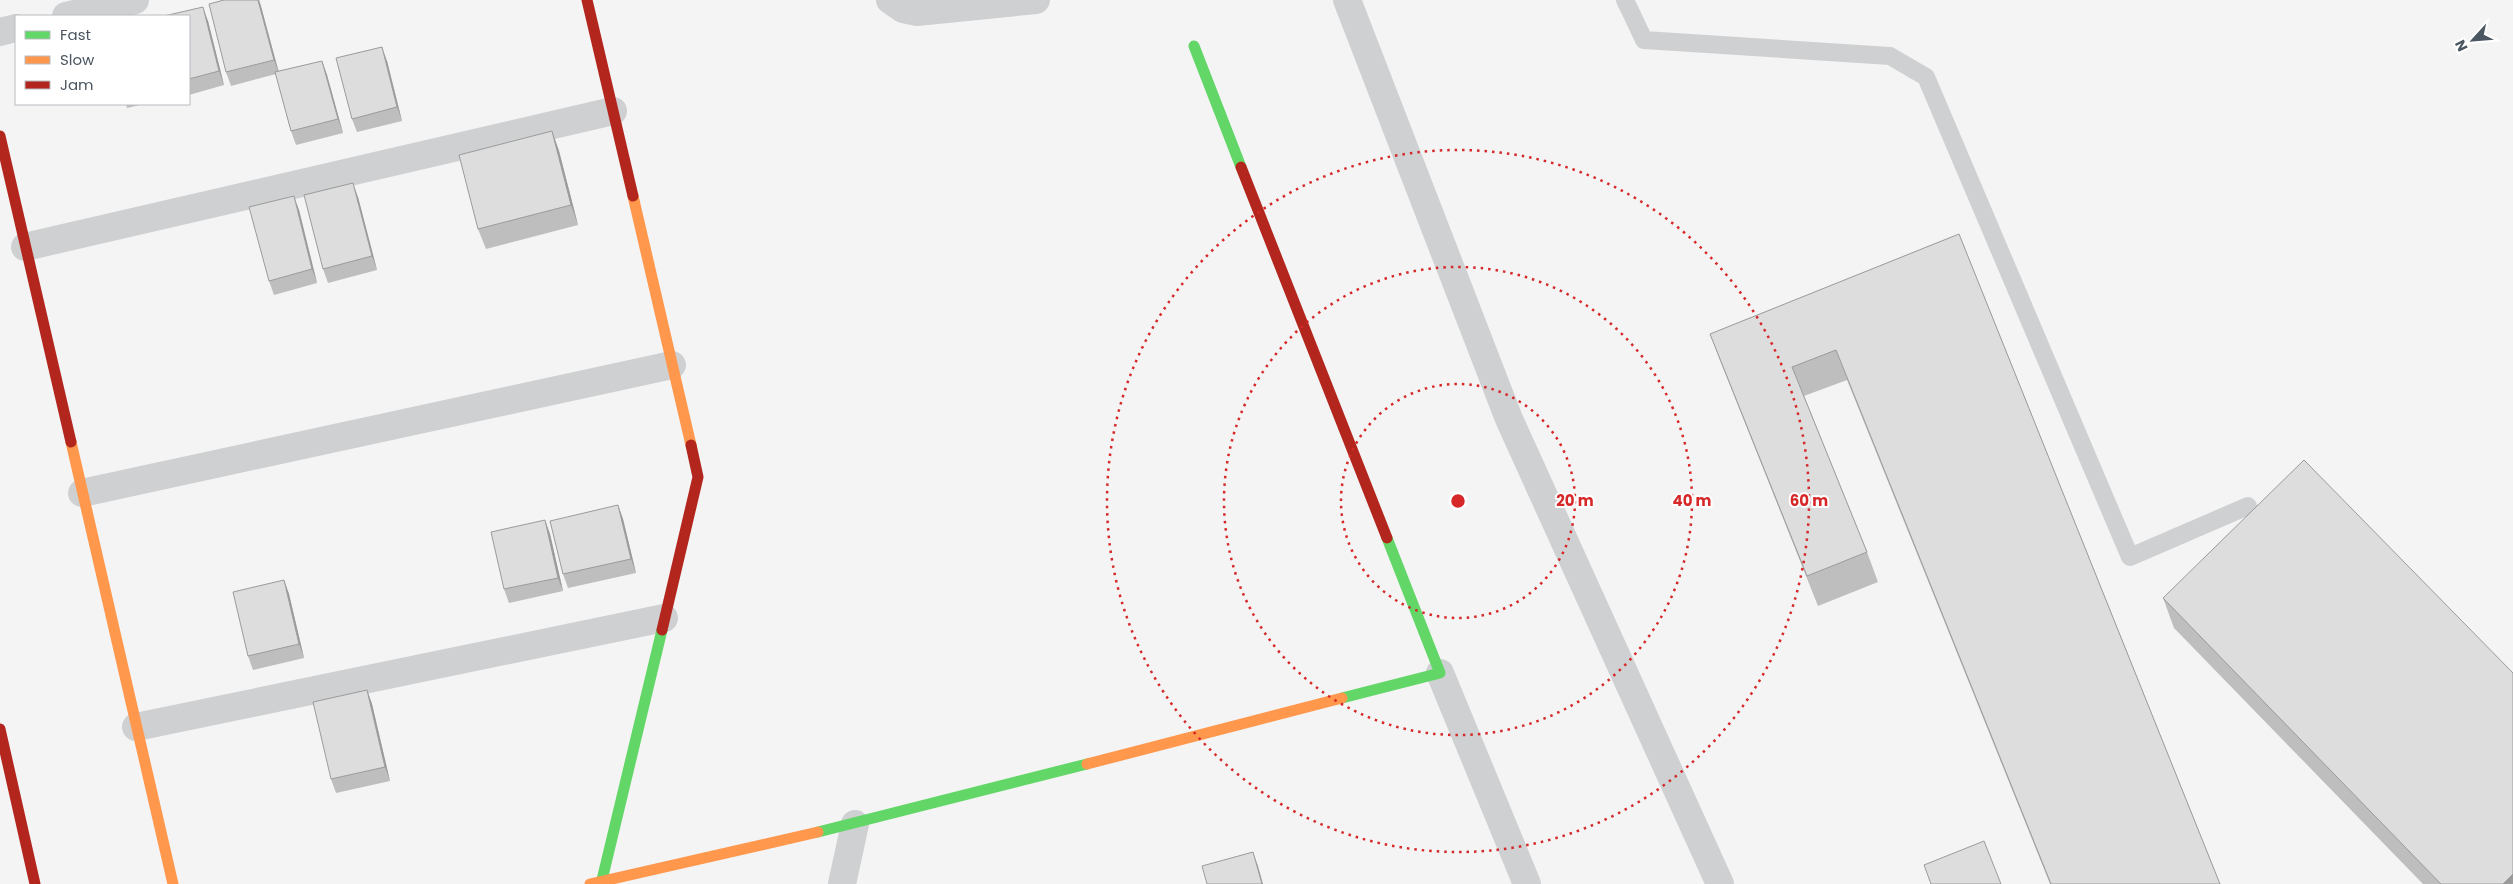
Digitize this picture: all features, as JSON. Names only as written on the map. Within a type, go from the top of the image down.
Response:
[{"type":"street","points":[[70,15],[135,0]]},
{"type":"street","points":[[587,0],[698,477],[602,882]]},
{"type":"street","points":[[890,0],[903,9],[917,12],[1036,0]]},
{"type":"street","points":[[1347,0],[1509,419],[1720,884]]},
{"type":"street","points":[[0,32],[15,28]]},
{"type":"street","points":[[1194,46],[1440,673],[1528,884]]},
{"type":"street","points":[[26,247],[613,111]]},
{"type":"street","points":[[0,136],[173,884]]},
{"type":"street","points":[[82,493],[672,365]]},
{"type":"street","points":[[136,727],[664,618]]},
{"type":"street","points":[[590,884],[855,824],[1440,673]]},
{"type":"street","points":[[0,729],[35,884]]},
{"type":"street","points":[[842,884],[855,824]]},
{"type":"lane","points":[[1625,0],[1644,40],[1890,56],[1926,77],[2130,557],[2248,506]]},
{"type":"building","points":[[224,0],[258,0],[274,60],[226,72],[209,4]]},
{"type":"building","points":[[203,7],[219,71],[190,79],[190,15],[168,15]]},
{"type":"building","points":[[382,47],[397,107],[352,119],[336,58]]},
{"type":"building","points":[[322,61],[338,119],[291,131],[275,72]]},
{"type":"building","points":[[552,131],[571,205],[478,229],[459,155]]},
{"type":"building","points":[[353,183],[372,256],[323,269],[304,195]]},
{"type":"building","points":[[294,196],[312,269],[269,281],[249,207]]},
{"type":"building","points":[[1959,234],[2220,884],[2051,884],[1836,350],[1792,367],[1867,552],[1807,576],[1710,334]]},
{"type":"building","points":[[2304,460],[2513,673],[2513,874],[2503,884],[2441,884],[2163,598]]},
{"type":"building","points":[[618,505],[631,559],[563,574],[550,521]]},
{"type":"building","points":[[545,520],[558,578],[504,589],[491,532]]},
{"type":"building","points":[[284,580],[299,644],[248,656],[233,592]]},
{"type":"building","points":[[367,690],[385,767],[331,779],[313,702]]},
{"type":"building","points":[[1984,841],[2001,884],[1931,884],[1924,865]]},
{"type":"building","points":[[1253,852],[1262,884],[1207,884],[1202,866]]},
{"type":"traffic: fast","points":[[1194,46],[1241,167]]},
{"type":"traffic: fast","points":[[1342,698],[1440,673],[1387,538]]},
{"type":"traffic: fast","points":[[601,884],[662,630]]},
{"type":"traffic: fast","points":[[818,832],[1087,764]]},
{"type":"traffic: slow","points":[[633,196],[691,445]]},
{"type":"traffic: slow","points":[[71,442],[173,884]]},
{"type":"traffic: slow","points":[[1087,764],[1342,698]]},
{"type":"traffic: slow","points":[[590,884],[818,832]]},
{"type":"traffic: jam","points":[[587,0],[633,196]]},
{"type":"traffic: jam","points":[[0,136],[71,442]]},
{"type":"traffic: jam","points":[[1241,167],[1387,538]]},
{"type":"traffic: jam","points":[[662,630],[698,477],[691,445]]},
{"type":"traffic: jam","points":[[0,729],[35,884]]}]
